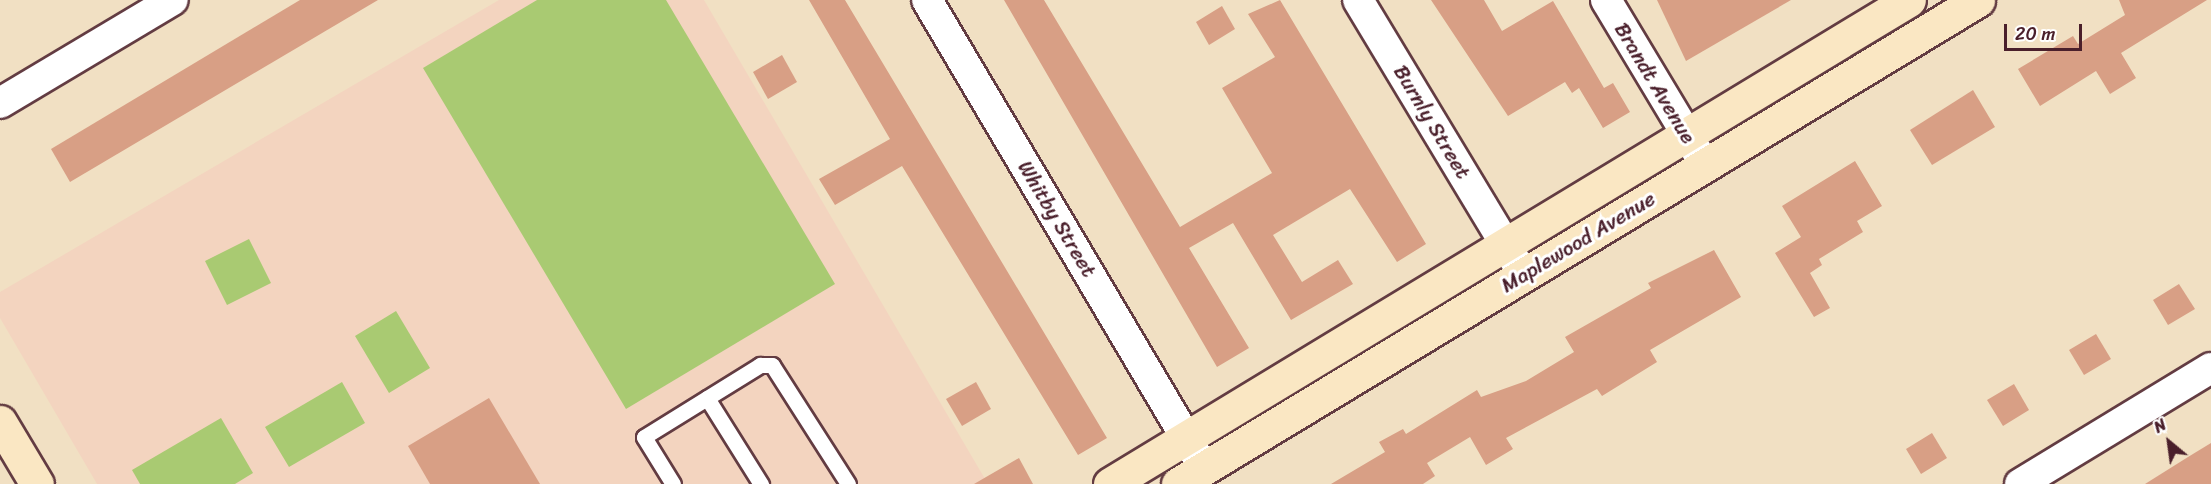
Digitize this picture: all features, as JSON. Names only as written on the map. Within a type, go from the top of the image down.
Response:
[{"type":"street","points":[[0,103],[143,8],[173,0]]},
{"type":"street","name":"Whitby Street","points":[[927,0],[1186,438],[1191,476]]},
{"type":"street","name":"Burnly Street","points":[[1358,0],[1524,276]]},
{"type":"street","name":"Brandt Avenue","points":[[1606,0],[1705,165]]},
{"type":"street","name":"Maplewood Avenue","points":[[1110,484],[1909,0]]},
{"type":"street","name":"Maplewood Avenue","points":[[1191,476],[1978,0]]},
{"type":"street","points":[[2020,484],[2211,368]]},
{"type":"street","points":[[0,422],[37,484]]},
{"type":"lane","points":[[673,484],[644,436],[760,365],[772,364],[848,484]]},
{"type":"lane","points":[[707,398],[761,484]]},
{"type":"shaded area","points":[[499,0],[704,0],[988,484],[97,484],[0,318],[0,292]]},
{"type":"green space","points":[[537,0],[666,0],[835,284],[626,409],[423,68]]},
{"type":"green space","points":[[249,239],[271,283],[227,305],[205,261]]},
{"type":"green space","points":[[396,311],[430,368],[389,393],[355,336]]},
{"type":"green space","points":[[342,382],[365,423],[289,467],[265,427]]},
{"type":"green space","points":[[221,418],[253,473],[235,484],[140,484],[132,470]]},
{"type":"building","points":[[300,0],[378,0],[70,182],[51,149]]},
{"type":"building","points":[[809,0],[845,0],[1107,438],[1078,455],[902,166],[835,205],[819,179],[890,139]]},
{"type":"building","points":[[1004,0],[1044,0],[1180,227],[1272,173],[1222,88],[1275,57],[1248,14],[1280,0],[1426,244],[1397,262],[1350,189],[1273,235],[1302,282],[1338,260],[1353,284],[1291,320],[1233,223],[1189,248],[1249,348],[1217,367]]},
{"type":"building","points":[[1431,0],[1484,0],[1502,31],[1553,1],[1604,88],[1613,83],[1630,112],[1603,128],[1579,88],[1572,93],[1565,82],[1508,116]]},
{"type":"building","points":[[1657,0],[1791,0],[1686,61]]},
{"type":"building","points":[[2119,0],[2207,0],[2121,53],[2136,78],[2110,94],[2096,71],[2040,106],[2018,69],[2073,36],[2078,44],[2125,15]]},
{"type":"building","points":[[1222,6],[1235,29],[1209,45],[1196,22]]},
{"type":"building","points":[[782,55],[797,82],[768,99],[753,72]]},
{"type":"building","points":[[1973,90],[1995,127],[1932,165],[1910,130]]},
{"type":"building","points":[[1855,161],[1882,206],[1857,221],[1863,232],[1819,259],[1822,265],[1810,273],[1830,308],[1814,317],[1775,253],[1801,237],[1782,206]]},
{"type":"building","points":[[1714,250],[1741,297],[1650,350],[1657,362],[1602,396],[1597,389],[1506,438],[1513,449],[1486,465],[1470,437],[1427,463],[1435,476],[1423,484],[1331,484],[1385,452],[1379,442],[1403,429],[1406,434],[1477,390],[1481,397],[1526,381],[1574,352],[1565,337],[1651,288],[1648,283]]},
{"type":"building","points":[[2179,284],[2195,309],[2168,325],[2153,300]]},
{"type":"building","points":[[2096,334],[2111,359],[2084,375],[2069,350]]},
{"type":"building","points":[[976,382],[991,409],[962,426],[946,399]]},
{"type":"building","points":[[2014,384],[2029,410],[2003,426],[1987,400]]},
{"type":"building","points":[[489,398],[540,484],[430,484],[408,446]]},
{"type":"building","points":[[1932,433],[1947,458],[1921,474],[1906,449]]},
{"type":"building","points":[[2211,443],[2211,484],[2145,484],[2188,457]]},
{"type":"building","points":[[1019,458],[1033,484],[974,484]]}]
